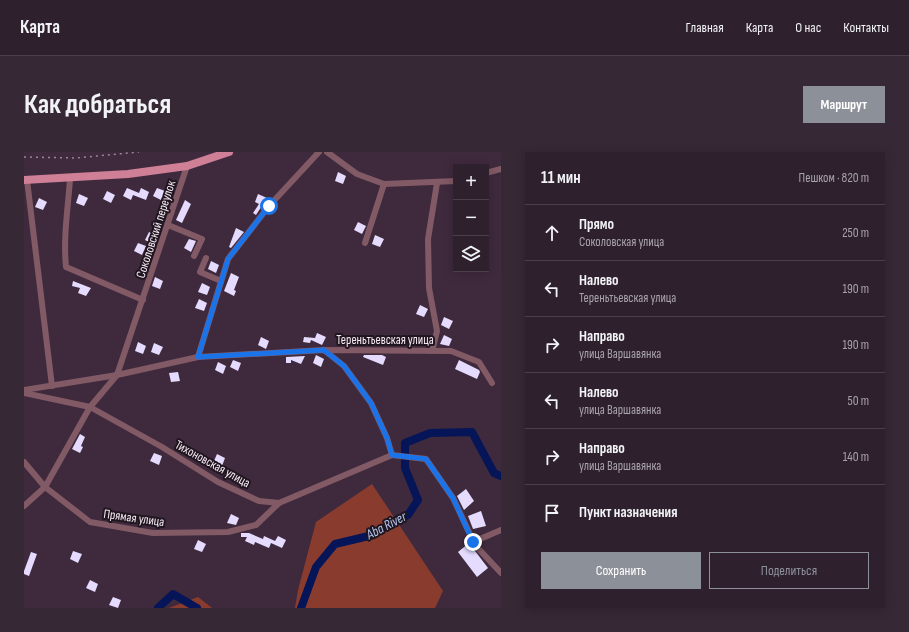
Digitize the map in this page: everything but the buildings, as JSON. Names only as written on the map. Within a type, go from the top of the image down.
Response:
[{"type":"main road","points":[[25,180],[70,179],[128,174],[187,166],[229,152]]},
{"type":"street","points":[[198,357],[228,259],[269,206],[319,152]]},
{"type":"street","points":[[327,152],[357,174],[384,184],[453,182]]},
{"type":"street","name":"Соколовский переулок","points":[[117,375],[187,166]]},
{"type":"street","points":[[489,172],[501,169]]},
{"type":"street","name":"Соколовский переулок","points":[[70,179],[68,219],[64,248],[66,267],[143,300]]},
{"type":"street","points":[[25,180],[52,386]]},
{"type":"street","points":[[432,351],[437,330],[429,288],[428,239],[437,183]]},
{"type":"street","points":[[365,243],[384,184]]},
{"type":"street","points":[[168,224],[202,239],[194,256]]},
{"type":"street","points":[[206,258],[200,272],[221,281]]},
{"type":"street","points":[[324,350],[344,366],[371,403],[387,438],[392,455],[426,459],[453,498],[473,542],[501,573]]},
{"type":"street","name":"Тереньтьевская улица","points":[[24,390],[117,375],[198,357],[324,350],[451,351],[479,362],[492,383]]},
{"type":"street","points":[[24,506],[45,487],[90,407],[117,375]]},
{"type":"street","name":"Тихоновская улица","points":[[24,393],[90,407],[162,447],[218,482],[259,501],[279,503],[392,455]]},
{"type":"street","name":"Прямая улица","points":[[24,462],[45,487],[90,522],[153,533],[228,532],[256,525],[279,503]]},
{"type":"street","points":[[473,542],[501,530]]},
{"type":"shaded area","points":[[372,484],[443,591],[435,608],[295,608],[298,590],[316,522]]},
{"type":"shaded area","points":[[198,597],[212,608],[169,608]]},
{"type":"waterway","name":"Aba River","points":[[301,608],[316,567],[335,544],[373,535],[396,520],[408,515],[418,500],[405,468],[405,443],[430,433],[472,432],[494,473],[501,476]]},
{"type":"waterway","name":"Aba River","points":[[158,608],[173,594],[197,608]]},
{"type":"railway","points":[[24,157],[76,158],[139,152]]},
{"type":"route","points":[[269,206],[228,259],[198,357],[324,350],[344,366],[371,403],[387,438],[392,455],[426,459],[453,498],[473,542]]}]
